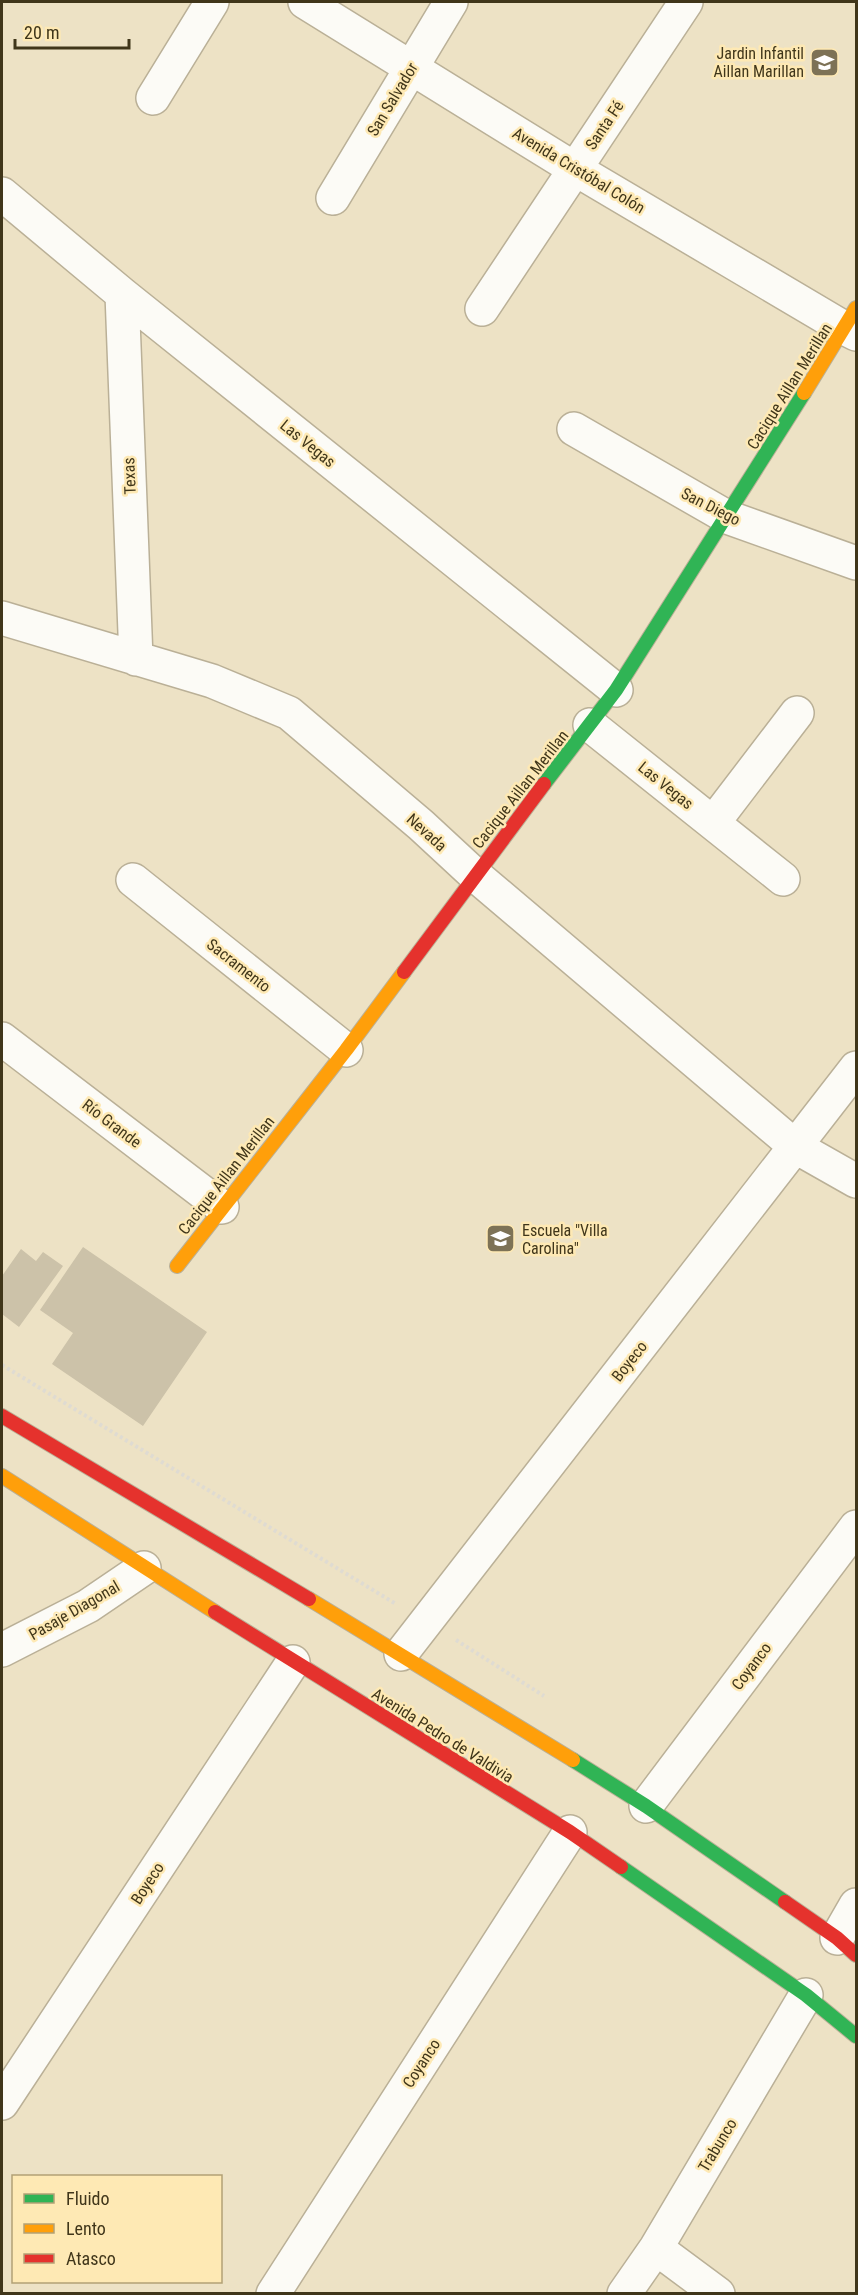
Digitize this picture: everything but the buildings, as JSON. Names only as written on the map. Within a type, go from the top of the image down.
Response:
[{"type":"main road","name":"Cacique Aillan Merillan","points":[[177,1266],[346,1050],[475,875],[616,690],[852,324]]},
{"type":"main road","points":[[2,1416],[401,1654],[646,1806],[847,1947]]},
{"type":"main road","name":"Avenida Pedro de Valdivia","points":[[2,1476],[293,1662],[570,1832],[806,1995],[856,2036]]},
{"type":"street","points":[[153,98],[212,2]]},
{"type":"street","name":"Avenida Cristóbal Colón","points":[[305,2],[575,169],[852,324]]},
{"type":"street","name":"San Salvador","points":[[333,198],[451,2]]},
{"type":"street","name":"Santa Fé","points":[[482,309],[686,2]]},
{"type":"street","name":"Las Vegas","points":[[2,194],[122,294],[616,690]]},
{"type":"street","name":"Texas","points":[[122,294],[136,659]]},
{"type":"street","name":"San Diego","points":[[574,429],[727,517],[856,564]]},
{"type":"street","name":"Nevada","points":[[2,618],[212,681],[289,713],[421,825],[475,875],[796,1147],[856,1181]]},
{"type":"street","points":[[713,823],[797,713]]},
{"type":"street","name":"Las Vegas","points":[[590,725],[783,879]]},
{"type":"street","name":"Sacramento","points":[[133,880],[346,1050]]},
{"type":"street","name":"Río Grande","points":[[2,1038],[222,1207]]},
{"type":"street","name":"Boyeco","points":[[401,1654],[856,1068]]},
{"type":"street","name":"Coyanco","points":[[646,1806],[856,1527]]},
{"type":"street","name":"Pasaje Diagonal","points":[[2,1650],[88,1606],[144,1568]]},
{"type":"street","name":"Boyeco","points":[[2,2103],[293,1662]]},
{"type":"street","name":"Coyanco","points":[[273,2294],[570,1832]]},
{"type":"street","points":[[847,1947],[856,1905]]},
{"type":"street","name":"Trabunco","points":[[624,2294],[656,2248],[806,1995]]},
{"type":"street","points":[[656,2248],[718,2294]]},
{"type":"traffic: fast","points":[[544,784],[616,690],[804,393]]},
{"type":"traffic: fast","points":[[573,1760],[646,1806],[785,1902]]},
{"type":"traffic: fast","points":[[621,1867],[806,1995],[856,2036]]},
{"type":"traffic: slow","points":[[804,393],[856,308]]},
{"type":"traffic: slow","points":[[177,1266],[404,972]]},
{"type":"traffic: slow","points":[[2,1476],[215,1612]]},
{"type":"traffic: slow","points":[[309,1599],[573,1760]]},
{"type":"traffic: jam","points":[[404,972],[544,784]]},
{"type":"traffic: jam","points":[[2,1416],[309,1599]]},
{"type":"traffic: jam","points":[[215,1612],[570,1832],[621,1867]]},
{"type":"traffic: jam","points":[[785,1902],[837,1938],[856,1955]]},
{"type":"place","name":"Jardin Infantil Aillan Marillan","points":[[825,62]]},
{"type":"place","name":"Escuela \"Villa Carolina\"","points":[[501,1239]]}]
